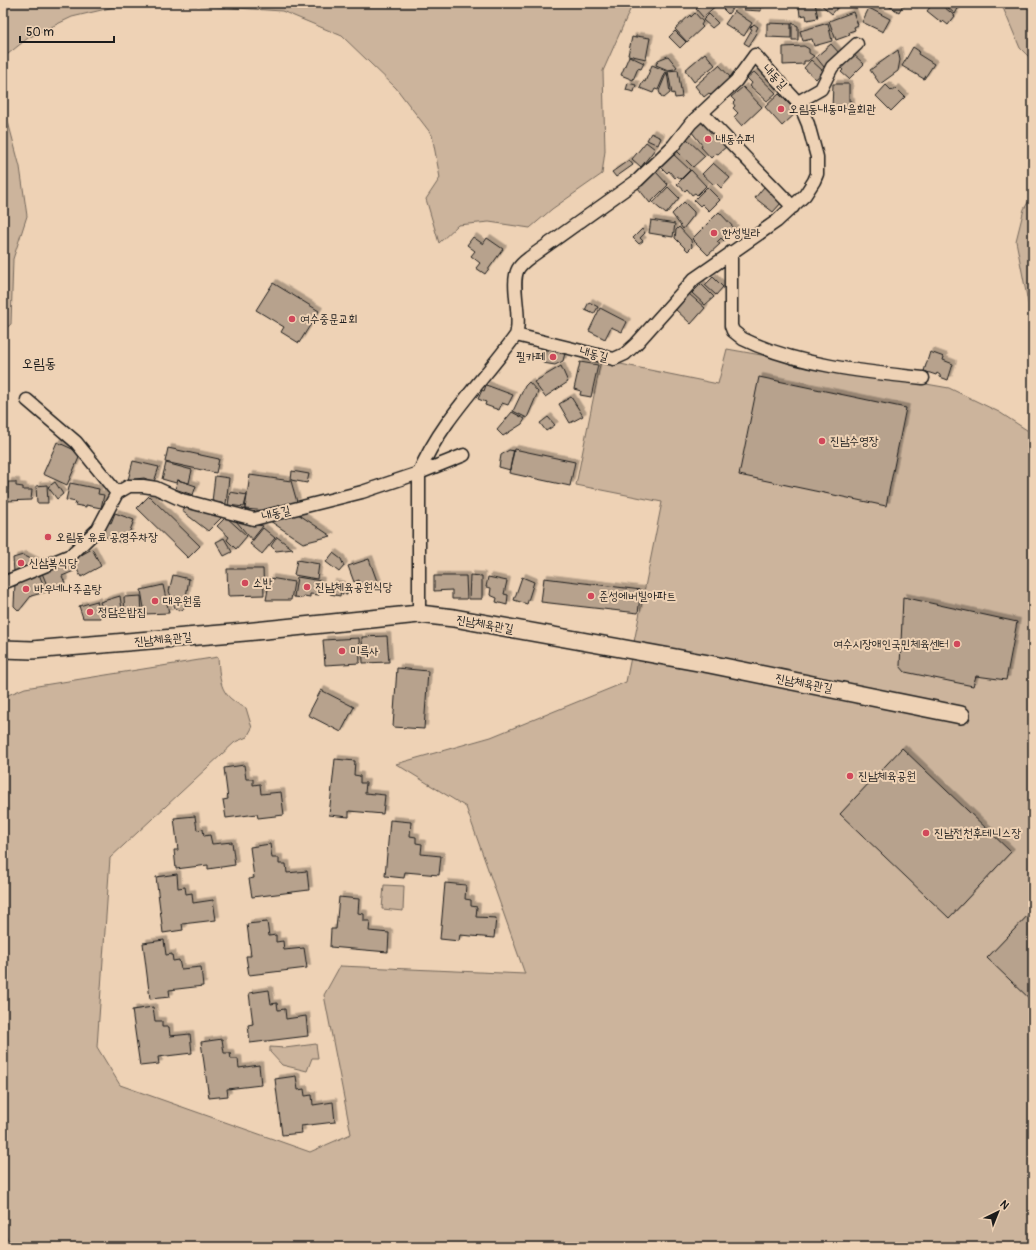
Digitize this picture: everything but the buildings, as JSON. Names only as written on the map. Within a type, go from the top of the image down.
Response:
[{"type":"street","points":[[798,102],[821,89],[832,67],[857,44]]},
{"type":"street","name":"내동길","points":[[755,55],[798,102],[808,124],[818,165],[817,174],[810,188],[793,207],[767,228],[694,279],[643,337],[620,356],[614,359],[516,335],[518,327],[516,286],[518,268],[529,258],[638,180],[673,146],[702,113],[736,81],[755,55]]},
{"type":"street","points":[[702,113],[793,207]]},
{"type":"street","points":[[731,252],[731,326],[733,331],[742,339],[812,362],[868,372],[922,378]]},
{"type":"street","points":[[419,614],[419,473],[425,458],[439,436],[516,335]]},
{"type":"street","points":[[3,583],[71,555],[98,529],[117,493],[92,464],[76,442],[27,400]]},
{"type":"street","name":"내동길","points":[[117,493],[129,486],[150,486],[182,500],[254,519],[362,492],[419,473],[464,455]]},
{"type":"street","name":"진남체육관길","points":[[3,650],[32,650],[419,614],[454,618],[709,664],[961,715]]},
{"type":"shaded area","points":[[3,3],[131,3],[72,17],[28,38],[3,58]]},
{"type":"shaded area","points":[[161,3],[633,3],[603,71],[605,151],[602,174],[552,209],[530,228],[489,222],[458,225],[439,243],[426,199],[440,178],[432,135],[396,88],[342,36],[282,11]]},
{"type":"shaded area","points":[[1001,3],[1033,3],[1033,61],[1020,48]]},
{"type":"shaded area","points":[[3,103],[20,167],[27,216],[13,259],[11,324],[3,331]]},
{"type":"shaded area","points":[[1033,194],[1033,328],[1016,241],[1024,209]]},
{"type":"shaded area","points":[[727,349],[949,388],[999,412],[1033,434],[1033,1247],[16,1247],[3,1234],[3,697],[25,688],[218,657],[223,688],[231,699],[246,708],[252,728],[247,737],[235,742],[110,858],[97,1047],[120,1085],[310,1152],[351,1134],[324,995],[340,966],[525,974],[466,807],[396,764],[491,737],[626,682],[662,502],[576,485],[601,360],[718,384]]},
{"type":"shaded area","points":[[384,885],[404,886],[403,911],[382,909]]},
{"type":"shaded area","points":[[316,1044],[318,1058],[312,1058],[307,1071],[282,1065],[270,1052],[270,1047],[285,1048]]},
{"type":"place","name":"오림동내동마을회관","points":[[781,109]]},
{"type":"place","name":"내동슈퍼","points":[[708,139]]},
{"type":"place","name":"한성빌라","points":[[714,233]]},
{"type":"place","name":"여수중문교회","points":[[292,319]]},
{"type":"place","name":"필카페","points":[[553,357]]},
{"type":"place","name":"진남수영장","points":[[822,441]]},
{"type":"place","name":"오림동 유료 공영주차장","points":[[48,537]]},
{"type":"place","name":"신삼복식당","points":[[21,563]]},
{"type":"place","name":"소반","points":[[245,583]]},
{"type":"place","name":"진남체육공원식당","points":[[307,587]]},
{"type":"place","name":"바우네나주곰탕","points":[[26,589]]},
{"type":"place","name":"준성에버빌아파트","points":[[591,596]]},
{"type":"place","name":"대우원룸","points":[[155,601]]},
{"type":"place","name":"정담은밥집","points":[[90,612]]},
{"type":"place","name":"여수시장애인국민체육센터","points":[[957,644]]},
{"type":"place","name":"미륵사","points":[[342,651]]},
{"type":"place","name":"진남체육공원","points":[[850,776]]},
{"type":"place","name":"진남전천후테니스장","points":[[926,833]]},
{"type":"district","name":"오림동","points":[[39,363]]}]
